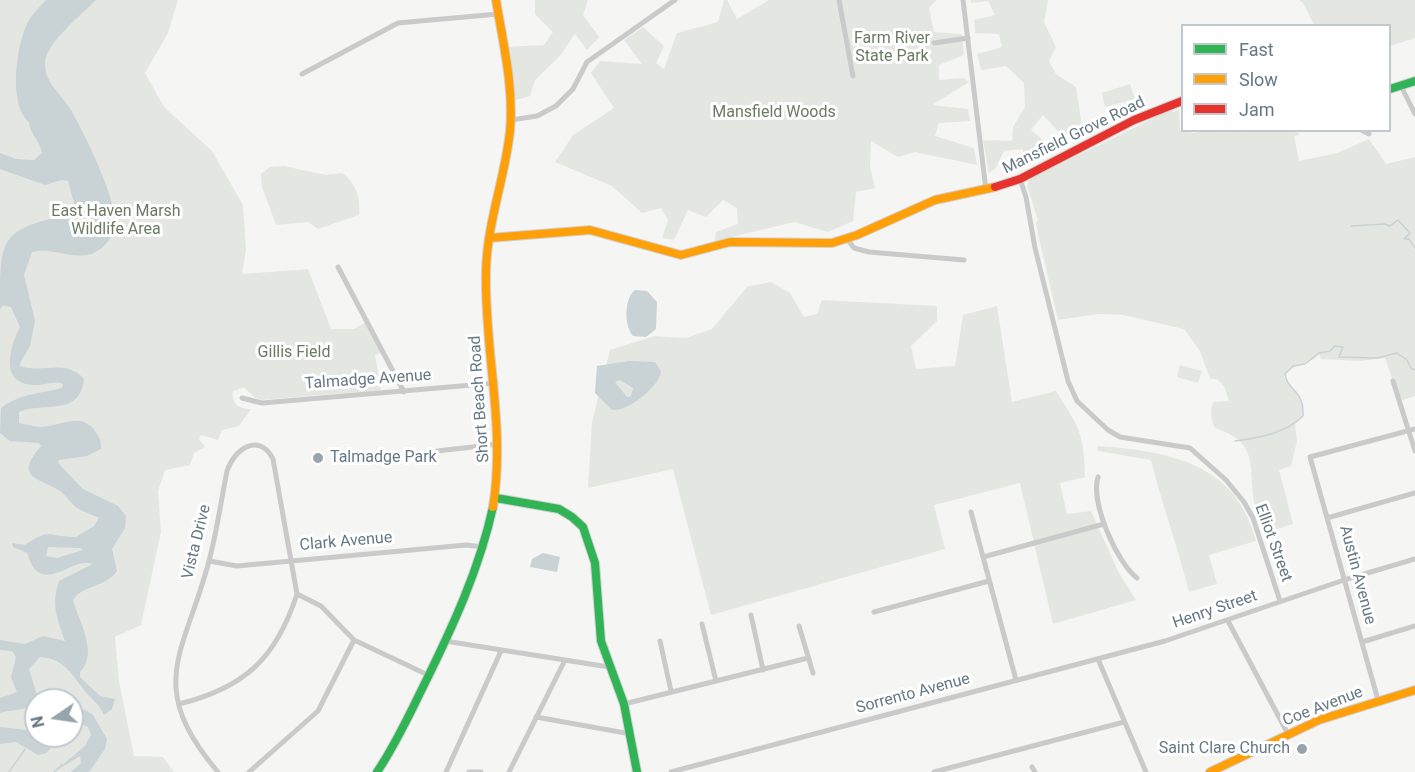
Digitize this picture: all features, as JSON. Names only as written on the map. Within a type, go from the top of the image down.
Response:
[{"type":"main road","name":"Short Beach Road","points":[[377,772],[399,735],[465,600],[485,548],[496,498],[499,444],[496,383],[486,300],[489,238],[511,120],[509,88],[496,0]]},
{"type":"main road","points":[[1391,88],[1415,81]]},
{"type":"main road","name":"Mansfield Grove Road","points":[[489,238],[553,232],[600,231],[681,255],[696,253],[730,242],[821,244],[847,239],[924,204],[986,190],[1020,179],[1134,120],[1181,101]]},
{"type":"main road","points":[[496,498],[551,505],[569,513],[584,527],[594,549],[599,633],[609,667],[624,704],[637,772]]},
{"type":"main road","name":"Coe Avenue","points":[[1212,772],[1288,734],[1342,711],[1415,690]]},
{"type":"street","points":[[511,120],[537,116],[556,106],[573,89],[587,62],[630,29],[675,0]]},
{"type":"street","points":[[839,0],[853,76]]},
{"type":"street","points":[[963,0],[986,190]]},
{"type":"street","points":[[302,74],[398,23],[498,14]]},
{"type":"street","points":[[934,43],[968,38]]},
{"type":"street","points":[[1401,86],[1415,114]]},
{"type":"street","points":[[1364,132],[1368,134]]},
{"type":"street","name":"Elliot Street","points":[[1020,179],[1068,381],[1077,401],[1108,430],[1120,437],[1190,448],[1226,480],[1249,510],[1280,601]]},
{"type":"street","points":[[847,239],[854,248],[869,252],[964,260]]},
{"type":"street","points":[[338,267],[404,392]]},
{"type":"street","points":[[1393,381],[1412,430],[1415,451]]},
{"type":"street","name":"Talmadge Avenue","points":[[242,398],[262,403],[496,383]]},
{"type":"street","name":"Austin Avenue","points":[[1378,700],[1310,457],[1412,430]]},
{"type":"street","points":[[437,451],[499,444]]},
{"type":"street","name":"Vista Drive","points":[[218,772],[191,738],[179,704],[177,659],[209,561],[231,458],[240,449],[255,446],[266,449],[273,459],[292,560]]},
{"type":"street","points":[[1098,477],[1096,488],[1104,524],[1128,571],[1137,578]]},
{"type":"street","points":[[1328,518],[1415,493]]},
{"type":"street","points":[[971,512],[1016,680]]},
{"type":"street","points":[[983,557],[1104,524]]},
{"type":"street","name":"Clark Avenue","points":[[209,561],[237,566],[466,545],[485,548]]},
{"type":"street","name":"Henry Street","points":[[1161,642],[1344,580],[1415,559]]},
{"type":"street","points":[[179,704],[211,696],[230,687],[268,654],[292,610],[297,594],[292,560]]},
{"type":"street","points":[[874,612],[989,581]]},
{"type":"street","points":[[297,594],[321,606],[354,640],[428,675]]},
{"type":"street","points":[[751,615],[763,670]]},
{"type":"street","points":[[1228,621],[1288,734]]},
{"type":"street","points":[[702,624],[716,681]]},
{"type":"street","points":[[799,626],[813,673]]},
{"type":"street","points":[[1362,642],[1415,626]]},
{"type":"street","points":[[249,772],[318,711],[354,640]]},
{"type":"street","points":[[445,641],[564,662],[609,667]]},
{"type":"street","points":[[660,641],[670,691]]},
{"type":"street","name":"Sorrento Avenue","points":[[671,772],[1161,642]]},
{"type":"street","points":[[446,772],[501,651]]},
{"type":"street","points":[[624,704],[808,658]]},
{"type":"street","points":[[1098,659],[1146,772]]},
{"type":"street","points":[[509,772],[564,662]]},
{"type":"street","points":[[536,717],[631,734]]},
{"type":"street","points":[[934,772],[1124,722]]},
{"type":"street","points":[[469,772],[481,772]]},
{"type":"green space","name":"East Haven Marsh Wildlife Area","points":[[0,0],[178,0],[168,33],[145,73],[164,107],[212,151],[243,205],[246,250],[242,274],[308,269],[331,329],[354,329],[366,322],[382,353],[375,355],[381,390],[261,400],[254,397],[244,387],[233,391],[233,399],[237,405],[251,409],[239,426],[222,430],[218,440],[201,435],[199,439],[205,447],[194,453],[190,465],[165,470],[158,491],[161,532],[141,625],[115,637],[119,681],[134,756],[163,757],[174,772],[0,772]]},
{"type":"green space","points":[[535,0],[588,0],[583,15],[599,37],[587,50],[575,34],[559,57],[535,80],[530,96],[513,101],[507,47],[544,45],[553,32],[535,14]]},
{"type":"green space","name":"Mansfield Woods","points":[[724,0],[727,0],[737,19],[769,0],[937,0],[929,8],[934,32],[962,34],[964,55],[939,65],[939,80],[963,78],[969,82],[932,105],[968,109],[970,121],[939,123],[935,136],[974,148],[977,165],[915,152],[898,157],[871,141],[870,167],[875,188],[856,192],[853,221],[828,232],[794,222],[715,241],[716,232],[738,224],[737,208],[723,200],[706,217],[688,210],[674,240],[662,238],[668,220],[661,208],[642,213],[612,186],[555,162],[573,135],[614,108],[591,73],[600,61],[642,64],[624,40],[643,27],[664,46],[656,63],[664,69],[677,33],[718,22]]},
{"type":"green space","points":[[971,0],[1048,0],[1044,22],[1056,47],[1049,61],[1056,74],[1076,87],[1083,133],[1066,140],[1043,115],[1031,130],[1047,143],[1049,153],[1026,167],[1023,149],[1004,151],[996,168],[989,173],[983,140],[1012,141],[1013,127],[1025,107],[1024,83],[1006,66],[981,70],[977,54],[1002,47],[999,34],[975,33],[974,20],[995,15],[988,1],[971,3]]},
{"type":"green space","points":[[1299,0],[1415,0],[1415,38],[1391,46],[1391,24],[1314,24],[1303,3]]},
{"type":"green space","points":[[1130,84],[1135,99],[1105,107],[1102,93]]},
{"type":"green space","points":[[1172,109],[1173,112],[1179,109],[1181,132],[1299,132],[1299,135],[1294,136],[1299,161],[1337,153],[1369,139],[1386,164],[1415,157],[1415,396],[1400,401],[1385,358],[1360,361],[1321,359],[1319,354],[1311,361],[1287,372],[1284,377],[1300,399],[1303,409],[1303,416],[1295,424],[1297,441],[1291,466],[1279,470],[1293,524],[1265,533],[1256,509],[1250,459],[1246,450],[1240,441],[1215,428],[1212,421],[1211,412],[1214,402],[1229,401],[1224,386],[1217,379],[1210,379],[1200,351],[1184,329],[1123,315],[1098,314],[1058,320],[1038,234],[1036,222],[1038,220],[1027,186],[1030,179]]},
{"type":"green space","points":[[284,166],[326,175],[342,173],[351,181],[356,191],[359,215],[318,229],[308,222],[276,225],[262,187],[261,174],[270,167]]},
{"type":"green space","points":[[771,282],[790,293],[804,317],[817,314],[822,300],[937,306],[937,321],[911,346],[916,369],[955,366],[963,315],[997,306],[1012,402],[1056,391],[1079,431],[1083,450],[1085,477],[1060,483],[1067,514],[1091,511],[1118,571],[1136,600],[1053,624],[1020,483],[934,505],[945,549],[711,615],[673,469],[588,488],[592,422],[610,350],[654,336],[686,338],[712,329],[747,287]]},
{"type":"green space","points":[[1180,365],[1202,371],[1198,383],[1177,377]]},
{"type":"green space","points":[[1097,446],[1149,452],[1173,457],[1195,466],[1215,478],[1233,494],[1246,514],[1256,541],[1209,555],[1217,584],[1189,592],[1151,460],[1098,451]]},
{"type":"shaded area","points":[[46,0],[96,0],[57,38],[47,55],[45,70],[50,82],[71,110],[91,150],[111,199],[115,224],[113,234],[107,242],[91,254],[77,256],[47,251],[32,252],[24,275],[35,321],[30,346],[20,366],[70,369],[84,379],[76,399],[68,404],[19,412],[19,423],[46,427],[76,421],[89,425],[99,437],[101,449],[87,456],[59,460],[58,463],[83,489],[118,506],[126,516],[125,528],[112,549],[117,571],[107,580],[82,591],[73,600],[88,647],[88,656],[80,677],[100,696],[115,699],[112,709],[104,715],[66,668],[48,658],[40,657],[29,669],[35,688],[24,688],[24,708],[0,713],[0,698],[17,692],[11,677],[16,657],[12,651],[0,650],[0,640],[25,644],[43,636],[65,641],[55,604],[59,581],[93,564],[78,564],[54,574],[39,573],[32,565],[27,553],[13,547],[12,543],[25,545],[40,536],[50,534],[76,537],[94,526],[99,518],[77,508],[60,491],[32,476],[29,465],[41,446],[39,443],[10,441],[0,433],[1,408],[23,397],[62,388],[63,384],[36,385],[17,379],[12,373],[10,356],[20,327],[11,307],[3,305],[0,309],[1,265],[9,240],[17,232],[29,226],[69,214],[74,203],[68,181],[62,180],[45,185],[0,169],[0,153],[16,159],[34,160],[42,153],[29,122],[22,114],[16,89],[20,45],[34,13]],"holes":[[[48,547],[83,550],[57,558],[46,556]]]},
{"type":"shaded area","points":[[635,290],[647,291],[657,302],[656,329],[646,337],[633,336],[628,326],[627,305]]},
{"type":"shaded area","points":[[629,361],[655,362],[661,371],[655,384],[642,397],[626,407],[612,410],[595,393],[597,366]],"holes":[[[620,380],[633,388],[631,396],[627,397],[615,382]]]},
{"type":"shaded area","points":[[543,553],[560,557],[557,572],[530,567],[532,559]]},
{"type":"shaded area","points":[[84,710],[93,715],[107,739],[105,749],[89,772],[71,772],[81,763],[80,756],[54,772],[84,748],[91,735],[88,727],[84,725]]},
{"type":"shaded area","points":[[0,727],[24,730],[24,747],[16,742],[0,744]]},
{"type":"shaded area","points":[[26,748],[51,748],[46,753],[38,755]]},
{"type":"waterway","points":[[1351,226],[1385,224],[1390,226],[1398,220],[1410,233],[1404,239],[1409,239],[1415,248]]},
{"type":"waterway","points":[[1235,441],[1280,431],[1303,416],[1299,396],[1286,380],[1285,374],[1293,366],[1305,364],[1319,353],[1330,351],[1335,346],[1343,347],[1339,357],[1377,358],[1397,353],[1415,370]]},
{"type":"waterway","points":[[9,772],[25,749]]},
{"type":"waterway","points":[[54,772],[62,764]]},
{"type":"traffic: fast","points":[[1391,89],[1415,81]]},
{"type":"traffic: fast","points":[[496,498],[559,509],[583,527],[595,563],[601,641],[624,704],[637,772]]},
{"type":"traffic: fast","points":[[377,772],[402,728],[455,619],[473,575],[493,507]]},
{"type":"traffic: slow","points":[[493,507],[497,446],[486,301],[486,271],[489,235],[508,149],[511,115],[507,65],[496,0]]},
{"type":"traffic: slow","points":[[489,238],[590,230],[681,255],[730,242],[832,243],[857,235],[935,200],[995,187]]},
{"type":"traffic: slow","points":[[1210,772],[1319,720],[1415,690]]},
{"type":"traffic: jam","points":[[995,187],[1020,179],[1134,120],[1181,101]]},
{"type":"place","name":"Talmadge Park","points":[[318,458]]},
{"type":"place","name":"Saint Clare Church","points":[[1302,749]]},
{"type":"park label","name":"Farm River State Park","points":[[892,48]]},
{"type":"park label","name":"Gillis Field","points":[[294,353]]}]
